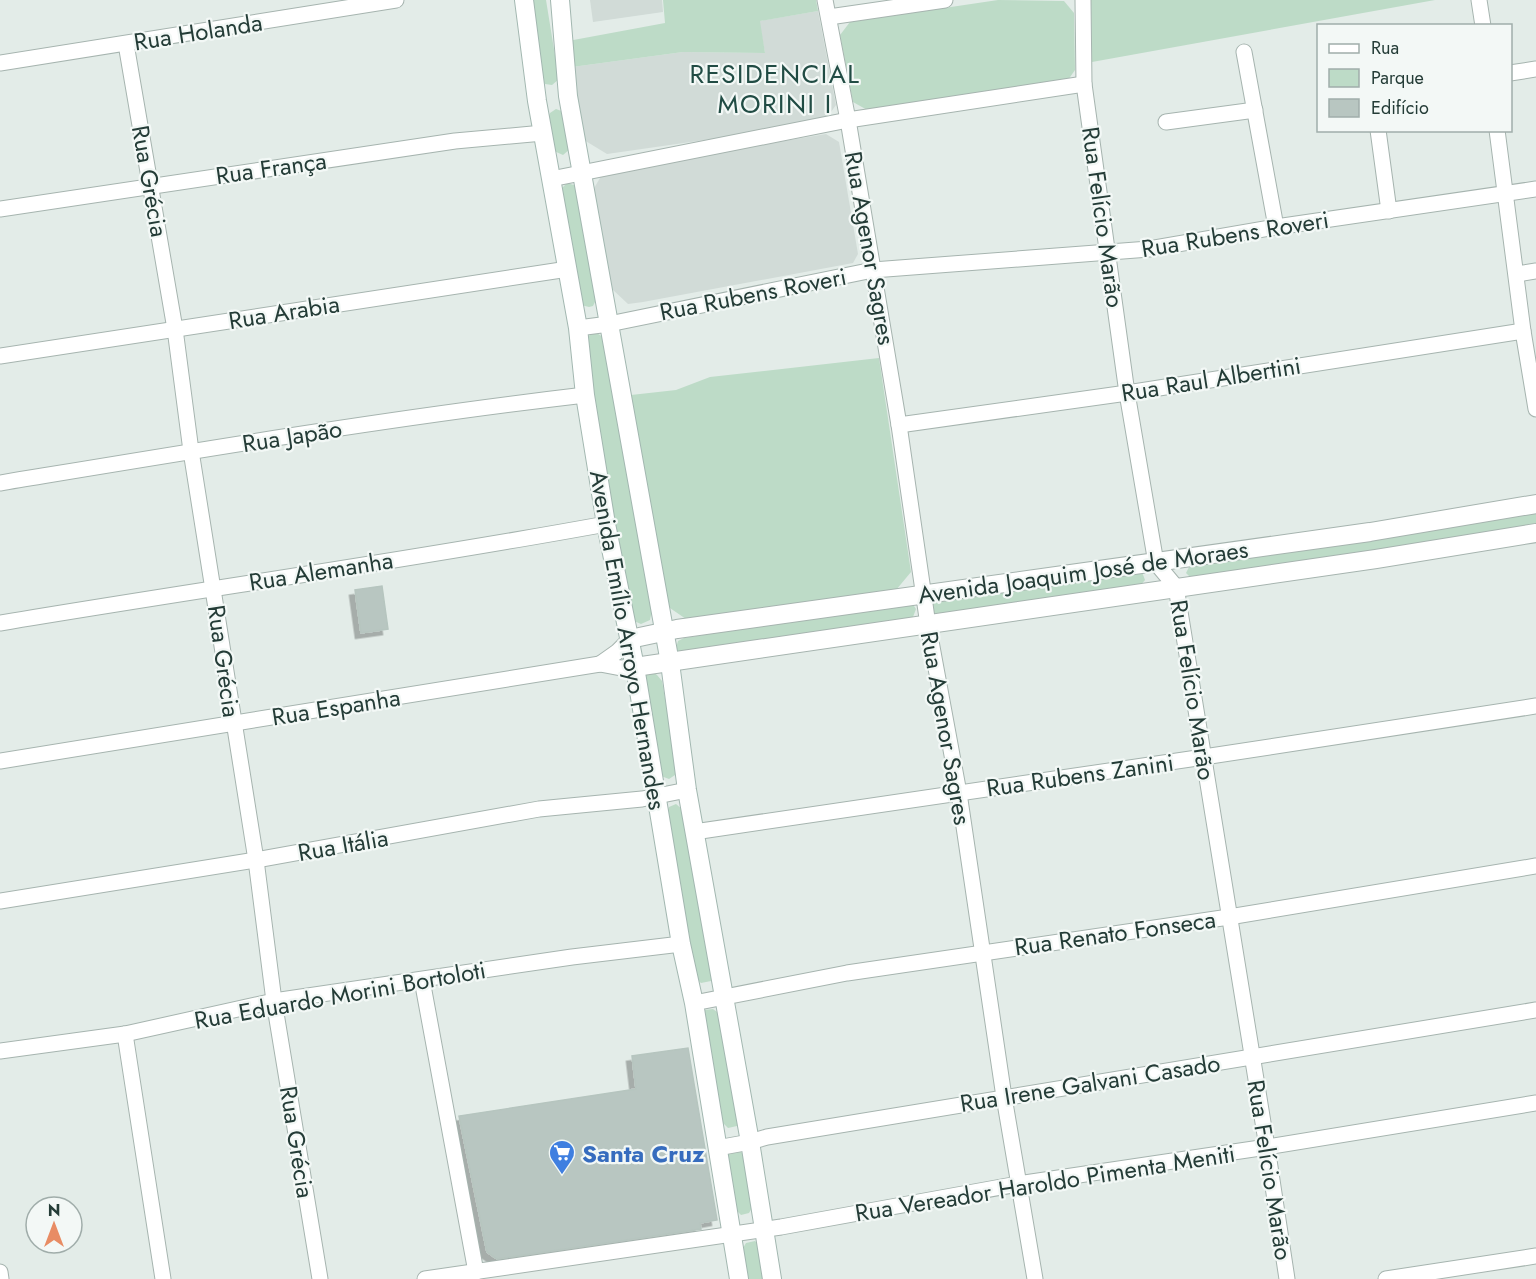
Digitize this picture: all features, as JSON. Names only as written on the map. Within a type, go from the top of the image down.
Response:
[{"type":"main road","name":"Avenida Emílio Arroyo Hernandes","points":[[524,0],[537,101],[578,328],[585,395],[606,524],[635,666],[739,1279]]},
{"type":"main road","name":"Avenida Emílio Arroyo Hernandes","points":[[560,0],[568,96],[669,663],[694,832],[750,1142],[772,1279]]},
{"type":"main road","points":[[537,101],[568,96]]},
{"type":"main road","name":"Avenida Joaquim José de Moraes","points":[[630,639],[663,632],[923,594],[1370,532],[1536,504]]},
{"type":"main road","name":"Avenida Joaquim José de Moraes","points":[[635,666],[669,663],[1376,559],[1536,533]]},
{"type":"street","name":"Rua Holanda","points":[[0,63],[396,0]]},
{"type":"street","name":"Rua Agenor Sagres","points":[[825,0],[848,120],[899,425],[927,625],[958,793],[1004,1097],[1035,1279]]},
{"type":"street","points":[[829,17],[945,0]]},
{"type":"street","name":"Rua Felício Marão","points":[[1083,0],[1084,84],[1127,393],[1156,563],[1176,587],[1287,1279]]},
{"type":"street","points":[[1479,0],[1483,24]]},
{"type":"street","name":"Rua Grécia","points":[[126,44],[175,329],[191,451],[256,860],[274,1001],[320,1279]]},
{"type":"street","points":[[1244,52],[1276,227]]},
{"type":"street","points":[[1512,73],[1536,69]]},
{"type":"street","points":[[551,179],[848,120],[1084,84]]},
{"type":"street","points":[[1166,122],[1255,110]]},
{"type":"street","points":[[1378,132],[1389,211]]},
{"type":"street","points":[[1497,132],[1523,331],[1536,409]]},
{"type":"street","name":"Rua França","points":[[0,209],[455,141],[543,133]]},
{"type":"street","name":"Rua Rubens Roveri","points":[[578,328],[609,324],[873,270],[1149,249],[1276,227],[1536,189]]},
{"type":"street","name":"Rua Arabia","points":[[0,356],[568,269]]},
{"type":"street","points":[[1517,274],[1536,271]]},
{"type":"street","name":"Rua Raul Albertini","points":[[899,425],[1127,393],[1523,331]]},
{"type":"street","name":"Rua Japão","points":[[0,483],[191,451],[489,406],[585,395]]},
{"type":"street","name":"Rua Alemanha","points":[[0,623],[214,587],[480,547],[606,524]]},
{"type":"street","name":"Rua Espanha","points":[[600,664],[630,639]]},
{"type":"street","name":"Rua Espanha","points":[[0,761],[600,664],[621,668],[635,666]]},
{"type":"street","name":"Rua Rubens Zanini","points":[[694,832],[1536,706]]},
{"type":"street","name":"Rua Itália","points":[[0,901],[256,860],[539,809],[657,796],[687,790]]},
{"type":"street","name":"Rua Renato Fonseca","points":[[694,1003],[847,973],[1229,917],[1536,866]]},
{"type":"street","name":"Rua Eduardo Morini Bortoloti","points":[[0,1051],[125,1034],[274,1001],[572,957],[681,944]]},
{"type":"street","points":[[422,980],[476,1272]]},
{"type":"street","name":"Rua Irene Galvani Casado","points":[[717,1149],[767,1137],[1536,1010]]},
{"type":"street","points":[[125,1034],[163,1279]]},
{"type":"street","name":"Rua Vereador Haroldo Pimenta Meniti","points":[[425,1279],[782,1227],[1018,1184],[1267,1147],[1536,1103]]},
{"type":"street","points":[[1386,1279],[1536,1256]]},
{"type":"street","points":[[0,1272],[1,1279]]},
{"type":"shaded area","points":[[590,0],[662,0],[663,12],[593,22]]},
{"type":"shaded area","points":[[818,11],[836,105],[826,119],[767,131],[607,154],[584,140],[572,67],[683,52],[765,53],[759,21]]},
{"type":"shaded area","points":[[826,134],[839,142],[858,254],[853,263],[628,304],[612,289],[593,190],[604,171]]},
{"type":"green space","points":[[528,0],[546,0],[559,79],[552,85],[545,84],[542,80]]},
{"type":"green space","points":[[663,0],[816,0],[818,11],[760,21],[765,53],[683,52],[572,67],[568,41],[665,23]]},
{"type":"green space","points":[[998,0],[1064,1],[1074,13],[1075,70],[1068,80],[869,111],[853,102],[840,35],[850,22]]},
{"type":"green space","points":[[1091,0],[1435,0],[1092,62]]},
{"type":"green space","points":[[556,109],[564,112],[570,149],[563,155],[554,151],[549,116]]},
{"type":"green space","points":[[567,183],[577,188],[597,298],[593,306],[589,307],[581,305],[561,189]]},
{"type":"green space","points":[[593,333],[604,338],[652,610],[650,620],[641,624],[634,621],[590,394],[587,337]]},
{"type":"green space","points":[[879,358],[911,572],[896,590],[686,619],[667,606],[631,395],[676,390],[710,377]]},
{"type":"green space","points":[[1536,511],[1536,525],[1192,579],[1186,573],[1190,565]]},
{"type":"green space","points":[[1142,572],[1145,580],[1140,586],[934,616],[932,603],[936,601]]},
{"type":"green space","points":[[907,603],[916,609],[913,617],[681,654],[676,648],[678,641],[684,638]]},
{"type":"green space","points":[[654,673],[662,681],[677,769],[675,775],[669,779],[661,776],[643,679],[646,675]]},
{"type":"green space","points":[[676,804],[683,810],[713,970],[711,981],[701,983],[693,976],[666,816],[669,807]]},
{"type":"green space","points":[[713,1009],[721,1015],[740,1119],[737,1126],[728,1128],[721,1121],[704,1010]]},
{"type":"green space","points":[[739,1149],[742,1153],[753,1206],[749,1213],[741,1215],[734,1208],[727,1156],[729,1150]]},
{"type":"green space","points":[[755,1241],[759,1245],[766,1279],[747,1279],[743,1248],[746,1243]]},
{"type":"building","points":[[382,586],[388,629],[361,633],[355,590]]},
{"type":"building","name":"Santa Cruz","points":[[688,1048],[717,1220],[700,1223],[701,1229],[497,1259],[487,1252],[459,1116],[636,1089],[632,1056]]},
{"type":"place","name":"Santa Cruz","points":[[562,1176]]},
{"type":"district","name":"RESIDENCIAL MORINI I","points":[[775,88]]}]
